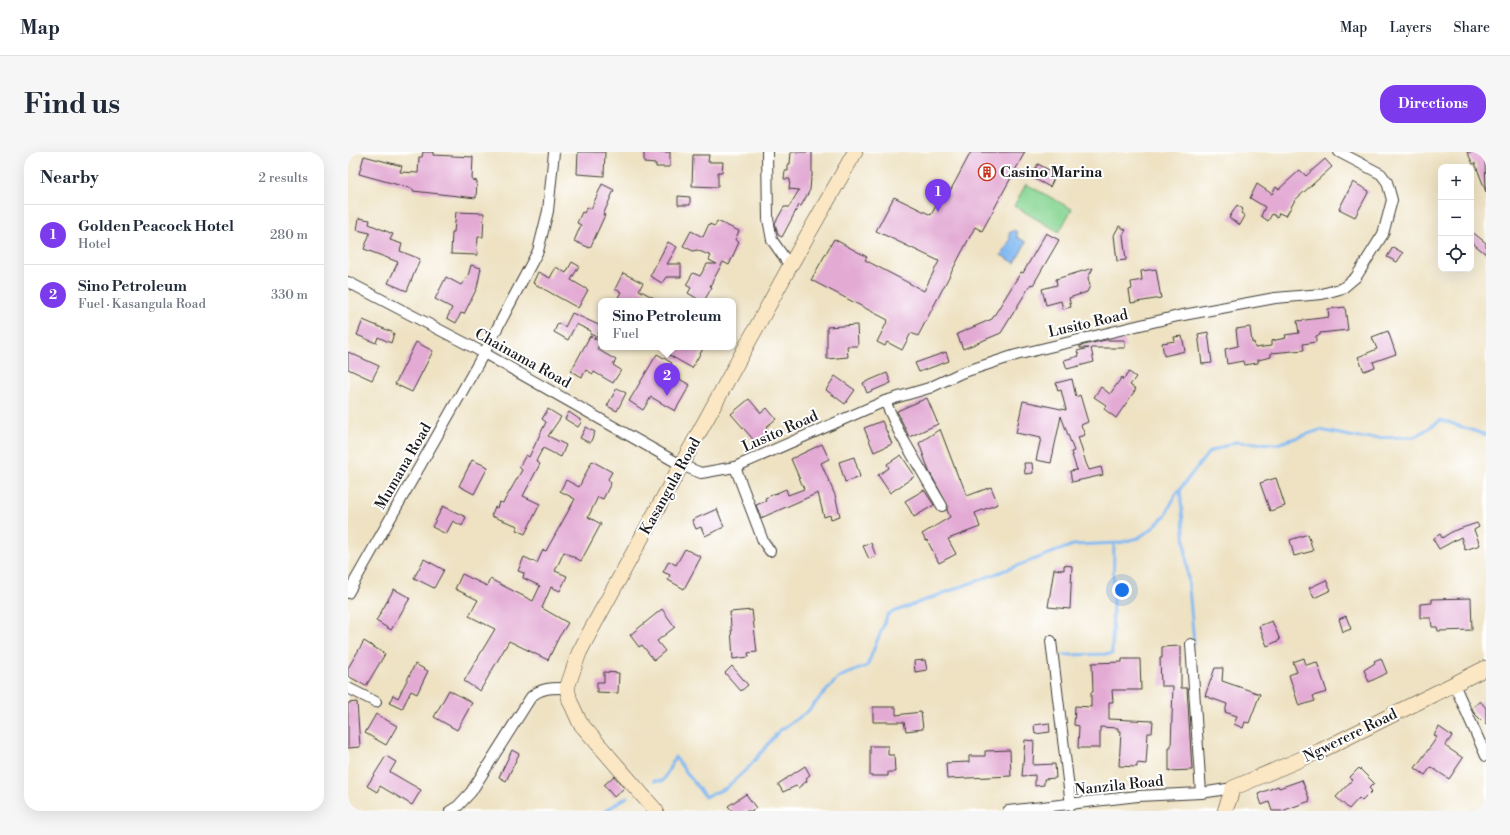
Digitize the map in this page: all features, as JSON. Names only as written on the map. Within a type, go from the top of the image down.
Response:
[{"type":"main road","name":"Kasangula Road","points":[[567,688],[579,653],[790,266],[855,152]]},
{"type":"main road","name":"Ngwerere Road","points":[[1233,788],[1320,751],[1486,668]]},
{"type":"main road","points":[[567,688],[570,702],[580,722],[656,811]]},
{"type":"main road","points":[[1226,811],[1233,788]]},
{"type":"street","name":"Mumana Road","points":[[348,593],[484,353],[538,252],[548,211],[554,152]]},
{"type":"street","points":[[767,152],[768,219],[772,240],[790,266]]},
{"type":"street","name":"Lusito Road","points":[[681,465],[702,473],[735,467],[885,401],[929,388],[961,373],[1016,355],[1178,316],[1276,298],[1322,294],[1343,288],[1356,277],[1383,234],[1392,200],[1387,182],[1381,174],[1340,152]]},
{"type":"street","name":"Chainama Road","points":[[348,282],[484,353],[681,465]]},
{"type":"street","points":[[885,401],[900,434],[920,465],[942,506]]},
{"type":"street","points":[[735,467],[763,541],[770,551]]},
{"type":"street","points":[[1051,641],[1071,805]]},
{"type":"street","points":[[1191,644],[1201,793]]},
{"type":"street","points":[[1454,684],[1486,756]]},
{"type":"street","points":[[348,688],[376,702]]},
{"type":"street","points":[[450,811],[458,806],[471,792],[531,697],[536,692],[548,688],[567,688]]},
{"type":"street","name":"Nanzila Road","points":[[1008,811],[1071,805],[1138,796],[1201,793],[1233,788]]},
{"type":"green space","points":[[1026,184],[1072,209],[1059,232],[1014,206]]},
{"type":"water","points":[[1014,230],[1017,232],[1017,237],[1026,242],[1015,263],[1001,255],[1010,240],[1009,233]]},
{"type":"building","points":[[423,152],[433,152],[433,155],[473,157],[472,180],[477,181],[476,198],[413,191],[413,189],[359,174],[364,156],[402,166],[400,172],[418,173],[419,157],[422,157]]},
{"type":"building","points":[[578,152],[605,152],[604,176],[577,174]]},
{"type":"building","points":[[644,152],[670,152],[670,167],[656,167],[656,164],[644,163]]},
{"type":"building","points":[[791,152],[812,152],[812,177],[810,190],[801,206],[799,205],[782,237],[778,235],[775,223],[784,207],[789,207],[799,190],[789,189],[790,179],[784,179],[785,171],[788,171],[788,164],[790,164]]},
{"type":"building","points":[[971,152],[1025,152],[982,231],[975,227],[918,336],[911,333],[902,350],[887,342],[885,346],[877,342],[888,320],[811,280],[834,239],[867,257],[865,260],[924,291],[939,261],[876,231],[894,197],[931,215],[943,193],[948,195]]},
{"type":"building","points":[[1467,152],[1482,152],[1485,158],[1486,192],[1475,163],[1473,164]]},
{"type":"building","points":[[693,155],[709,155],[708,162],[723,162],[722,172],[718,172],[718,187],[692,186]]},
{"type":"building","points":[[1325,159],[1332,167],[1295,200],[1286,216],[1279,213],[1277,217],[1272,214],[1268,221],[1261,216],[1265,207],[1250,198],[1257,184],[1272,194],[1276,187],[1279,189],[1300,170],[1306,176]]},
{"type":"building","points":[[1038,164],[1056,174],[1050,187],[1031,177]]},
{"type":"building","points":[[1353,182],[1369,191],[1355,217],[1339,209]]},
{"type":"building","points":[[602,184],[614,190],[603,215],[605,215],[590,248],[574,241],[581,225],[577,223],[582,212],[584,213],[587,207],[591,209]]},
{"type":"building","points":[[678,196],[690,197],[690,205],[678,205]]},
{"type":"building","points":[[1237,205],[1243,209],[1241,213],[1245,216],[1240,225],[1229,218]]},
{"type":"building","points":[[456,212],[484,213],[483,237],[478,237],[477,255],[451,254],[452,232],[454,232]]},
{"type":"building","points":[[359,218],[370,220],[369,224],[393,234],[390,240],[402,244],[400,251],[420,259],[407,291],[388,283],[398,262],[364,249],[370,233],[357,230]]},
{"type":"building","points":[[717,221],[739,231],[735,240],[739,242],[729,265],[723,262],[710,286],[712,287],[706,298],[696,298],[688,293],[691,288],[686,285],[693,273],[700,276],[707,264],[717,264],[709,260],[711,256],[697,250],[693,251],[683,246],[691,231],[703,237],[709,224],[715,226]]},
{"type":"building","points":[[1119,226],[1126,230],[1123,235],[1126,260],[1117,261],[1114,235]]},
{"type":"building","points":[[1046,233],[1059,240],[1033,285],[1031,284],[1001,333],[963,349],[957,334],[992,319],[1021,272],[1023,273]]},
{"type":"building","points":[[1474,233],[1486,243],[1486,254],[1474,244]]},
{"type":"building","points":[[668,242],[677,247],[667,264],[681,264],[681,277],[666,277],[662,283],[650,276]]},
{"type":"building","points":[[1393,247],[1403,253],[1397,262],[1387,257]]},
{"type":"building","points":[[572,262],[579,266],[571,280],[588,290],[578,308],[533,283],[538,272],[550,278],[556,267],[566,273]]},
{"type":"building","points":[[471,265],[481,268],[477,288],[464,314],[461,313],[456,323],[447,318],[452,308],[435,299],[446,277],[461,285],[468,276]]},
{"type":"building","points":[[1093,268],[1088,278],[1090,286],[1087,292],[1069,298],[1071,307],[1063,309],[1061,301],[1046,305],[1042,289],[1057,285],[1056,279]]},
{"type":"building","points":[[1156,269],[1161,298],[1131,303],[1129,290],[1132,289],[1131,282],[1142,280],[1141,271]]},
{"type":"building","points":[[623,273],[643,283],[639,290],[654,298],[618,298],[621,292],[615,289]]},
{"type":"building","points":[[1345,307],[1348,330],[1320,333],[1320,335],[1316,336],[1316,342],[1303,344],[1304,350],[1271,353],[1271,357],[1258,360],[1258,363],[1244,365],[1243,361],[1227,364],[1225,349],[1238,346],[1236,329],[1250,327],[1252,343],[1254,342],[1255,348],[1271,346],[1271,341],[1286,338],[1285,335],[1299,333],[1297,321],[1329,317],[1328,309]]},
{"type":"building","points":[[572,313],[598,325],[598,334],[597,337],[590,334],[591,331],[576,324],[568,340],[554,332],[558,323],[565,327]]},
{"type":"building","points":[[363,320],[394,333],[391,343],[378,337],[376,343],[357,335]]},
{"type":"building","points":[[857,325],[858,346],[847,346],[848,357],[827,359],[827,327]]},
{"type":"building","points":[[1388,331],[1396,354],[1373,362],[1375,367],[1364,371],[1358,357],[1377,349],[1372,337]]},
{"type":"building","points":[[1208,332],[1212,363],[1202,364],[1198,334]]},
{"type":"building","points":[[590,336],[598,340],[597,349],[616,360],[613,365],[621,370],[613,383],[594,372],[593,374],[586,370],[582,377],[571,371]]},
{"type":"building","points":[[1182,336],[1185,351],[1164,356],[1162,343],[1175,341],[1174,337]]},
{"type":"building","points":[[1105,340],[1125,340],[1125,348],[1091,348],[1094,362],[1067,369],[1064,360],[1079,356],[1077,351],[1089,348],[1080,348],[1080,346]]},
{"type":"building","points":[[416,342],[433,351],[412,392],[395,384]]},
{"type":"building","points":[[672,350],[702,350],[692,368],[669,355]]},
{"type":"building","points":[[348,352],[379,366],[372,380],[348,369]]},
{"type":"building","points":[[946,352],[949,361],[919,372],[915,363]]},
{"type":"building","points":[[657,354],[672,363],[667,372],[690,385],[675,411],[651,397],[643,410],[629,401]]},
{"type":"building","points":[[1129,372],[1136,377],[1130,385],[1136,389],[1116,418],[1104,409],[1106,405],[1094,397],[1101,387],[1110,394],[1122,377],[1123,380]]},
{"type":"building","points":[[887,373],[891,383],[867,393],[863,383]]},
{"type":"building","points":[[835,376],[855,390],[845,404],[826,390]]},
{"type":"building","points":[[1072,379],[1076,397],[1080,395],[1088,422],[1081,425],[1085,435],[1078,437],[1086,463],[1089,470],[1101,467],[1103,475],[1072,482],[1070,471],[1077,470],[1071,452],[1074,451],[1061,416],[1051,463],[1036,460],[1041,438],[1016,433],[1023,401],[1066,410],[1061,390],[1058,391],[1056,383]]},
{"type":"building","points":[[617,388],[626,393],[617,411],[607,406]]},
{"type":"building","points":[[927,398],[938,424],[909,437],[897,411]]},
{"type":"building","points":[[749,399],[761,413],[767,408],[776,419],[766,427],[771,434],[758,445],[731,414]]},
{"type":"building","points":[[548,409],[561,417],[548,436],[566,445],[561,457],[543,448],[536,461],[540,464],[523,496],[540,504],[525,534],[516,530],[518,526],[491,516],[495,507],[497,508],[499,502],[503,503],[522,470],[519,467],[526,455],[529,457],[546,422],[542,419]]},
{"type":"building","points":[[569,412],[582,421],[578,427],[565,419]]},
{"type":"building","points":[[882,421],[892,444],[874,452],[864,428]]},
{"type":"building","points":[[586,427],[595,432],[590,443],[580,438]]},
{"type":"building","points":[[940,429],[967,496],[991,487],[998,504],[975,513],[980,527],[948,539],[956,554],[939,563],[927,540],[926,541],[922,534],[950,517],[947,510],[948,506],[929,471],[919,443]]},
{"type":"building","points":[[822,444],[829,459],[821,463],[835,495],[840,516],[831,519],[830,515],[824,517],[818,493],[761,518],[756,505],[766,501],[765,498],[786,489],[788,495],[804,489],[791,459]]},
{"type":"building","points":[[901,455],[915,476],[890,493],[878,475],[889,468],[887,464]]},
{"type":"building","points":[[854,457],[860,477],[845,482],[839,462]]},
{"type":"building","points":[[472,460],[488,467],[474,494],[459,486]]},
{"type":"building","points":[[592,461],[612,472],[608,479],[611,483],[603,499],[598,497],[588,517],[601,524],[581,561],[564,552],[555,571],[567,576],[560,591],[551,587],[542,608],[568,623],[559,637],[548,660],[509,641],[480,691],[464,681],[495,629],[469,616],[478,600],[455,589],[462,574],[487,586],[490,579],[533,601],[540,586],[523,578],[524,573],[518,571],[524,557],[537,563],[543,550],[546,551],[575,499],[560,491],[566,480],[579,487]]},
{"type":"building","points":[[1024,463],[1032,463],[1033,473],[1025,474]]},
{"type":"building","points":[[1276,478],[1285,506],[1270,511],[1260,483]]},
{"type":"building","points":[[924,490],[934,505],[914,517],[905,501]]},
{"type":"building","points":[[443,506],[466,517],[462,526],[453,521],[446,534],[432,527]]},
{"type":"building","points":[[717,509],[724,527],[705,536],[701,527],[696,529],[692,520]]},
{"type":"building","points":[[1477,523],[1479,527],[1474,530],[1480,545],[1465,550],[1461,537],[1439,549],[1433,539],[1440,534],[1442,538],[1453,531]]},
{"type":"building","points":[[1308,534],[1313,551],[1294,556],[1290,540]]},
{"type":"building","points":[[871,543],[876,556],[869,559],[863,546]]},
{"type":"building","points":[[685,549],[701,557],[684,589],[668,580],[670,575],[663,572],[669,561],[676,565]]},
{"type":"building","points":[[424,559],[444,570],[434,588],[414,578]]},
{"type":"building","points":[[1064,565],[1072,566],[1070,609],[1048,607],[1054,569],[1064,570]]},
{"type":"building","points":[[1326,580],[1331,590],[1314,598],[1309,588]]},
{"type":"building","points":[[394,589],[410,598],[391,630],[376,621]]},
{"type":"building","points":[[1471,598],[1472,630],[1438,631],[1437,627],[1432,627],[1431,618],[1420,618],[1420,604],[1432,603],[1432,599]]},
{"type":"building","points":[[662,609],[675,627],[657,641],[665,651],[654,660],[642,645],[639,647],[630,635]]},
{"type":"building","points":[[752,610],[757,652],[748,653],[749,657],[733,659],[730,612]]},
{"type":"building","points":[[1346,616],[1351,629],[1343,632],[1339,619]]},
{"type":"building","points":[[1272,621],[1280,640],[1267,646],[1259,626]]},
{"type":"building","points":[[364,641],[385,654],[366,686],[348,676],[348,668]]},
{"type":"building","points":[[1181,646],[1181,688],[1187,688],[1192,770],[1169,771],[1173,686],[1161,686],[1160,658],[1162,658],[1162,647]]},
{"type":"building","points":[[1304,658],[1306,665],[1317,662],[1327,692],[1313,696],[1315,701],[1299,706],[1289,675],[1297,672],[1293,662]]},
{"type":"building","points":[[1381,658],[1387,673],[1369,682],[1364,670],[1375,663],[1374,661]]},
{"type":"building","points":[[1122,659],[1140,659],[1141,690],[1112,690],[1113,702],[1109,702],[1109,719],[1153,721],[1152,733],[1148,733],[1146,764],[1137,763],[1137,767],[1119,766],[1121,731],[1118,731],[1118,728],[1100,727],[1100,748],[1078,748],[1079,726],[1074,725],[1075,706],[1091,707],[1091,692],[1093,692],[1092,663],[1122,662]]},
{"type":"building","points":[[925,660],[927,670],[915,672],[914,661]]},
{"type":"building","points":[[415,664],[428,671],[417,694],[411,691],[402,709],[389,703],[393,695],[398,698]]},
{"type":"building","points":[[732,666],[748,685],[741,691],[725,673]]},
{"type":"building","points":[[1215,668],[1223,668],[1222,681],[1260,694],[1249,723],[1245,722],[1243,728],[1234,724],[1237,716],[1225,712],[1227,704],[1205,696]]},
{"type":"building","points":[[604,672],[619,673],[618,693],[597,692],[597,682],[604,682]]},
{"type":"building","points":[[449,690],[472,703],[457,730],[434,717]]},
{"type":"building","points":[[1480,701],[1486,708],[1486,725],[1474,713],[1472,708]]},
{"type":"building","points":[[357,702],[360,747],[348,748],[348,703]]},
{"type":"building","points":[[873,707],[896,707],[896,715],[921,712],[923,729],[906,731],[904,722],[873,722]]},
{"type":"building","points":[[376,714],[397,726],[386,745],[365,733]]},
{"type":"building","points":[[1049,723],[1050,732],[1035,734],[1034,725]]},
{"type":"building","points":[[1439,727],[1452,736],[1445,746],[1463,758],[1449,779],[1431,767],[1425,775],[1415,768],[1437,737],[1434,735]]},
{"type":"building","points":[[1025,740],[1034,741],[1033,765],[1055,764],[1056,778],[1044,779],[1044,785],[1035,786],[1035,775],[1022,776]]},
{"type":"building","points":[[870,746],[888,746],[888,755],[894,755],[895,772],[888,772],[888,776],[870,776]]},
{"type":"building","points":[[512,750],[519,754],[506,781],[499,777]]},
{"type":"building","points":[[1010,750],[1011,776],[947,779],[946,763],[969,762],[969,756],[985,756],[985,751]]},
{"type":"building","points":[[386,756],[396,762],[390,772],[421,790],[412,805],[380,786],[377,792],[367,786]]},
{"type":"building","points":[[805,766],[810,775],[806,778],[807,781],[798,788],[796,786],[783,792],[778,784]]},
{"type":"building","points":[[1359,768],[1374,783],[1369,788],[1372,791],[1362,801],[1359,798],[1349,809],[1336,797],[1352,780],[1350,777]]},
{"type":"building","points":[[614,776],[624,788],[614,797],[604,785]]},
{"type":"building","points":[[1302,780],[1310,801],[1282,811],[1272,811],[1269,802],[1262,805],[1258,794],[1278,786],[1279,788]]},
{"type":"building","points":[[746,794],[756,808],[752,811],[732,811],[728,806]]},
{"type":"waterway","points":[[654,781],[663,781],[675,757],[705,797],[726,788],[749,767],[779,731],[807,712],[839,677],[867,666],[888,614],[1073,545],[1119,543],[1138,538],[1150,530],[1165,516],[1176,494],[1209,452],[1235,442],[1277,444],[1320,430],[1360,438],[1415,437],[1441,420],[1486,435]]},
{"type":"waterway","points":[[1180,489],[1194,643]]},
{"type":"waterway","points":[[1064,655],[1112,654],[1114,544]]},
{"type":"waterway","points":[[605,811],[627,797]]},
{"type":"place","name":"Casino Marina","points":[[987,172]]},
{"type":"place","name":"Golden Peacock Hotel","points":[[938,212]]},
{"type":"place","name":"Sino Petroleum","points":[[667,396]]}]
